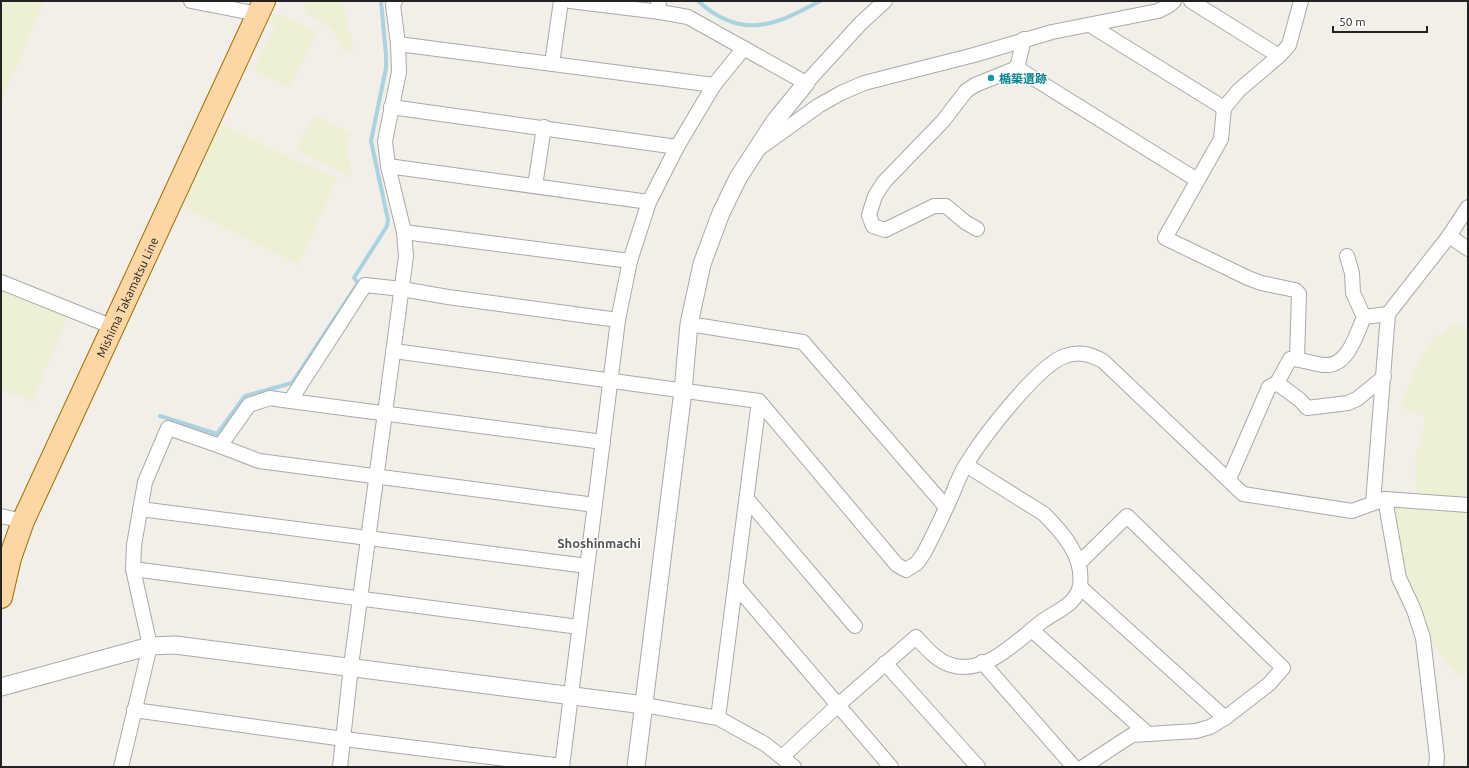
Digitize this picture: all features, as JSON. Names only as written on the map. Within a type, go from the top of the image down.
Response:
[{"type":"main road","name":"Mishima Takamatsu Line","points":[[1,597],[10,558],[23,521],[261,7]]},
{"type":"street","points":[[191,1],[261,7]]},
{"type":"street","points":[[340,767],[351,666],[406,256],[404,232],[388,166],[384,141],[399,72],[398,44],[393,4],[395,1]]},
{"type":"street","points":[[552,64],[561,1]]},
{"type":"street","points":[[570,1],[659,7],[688,17],[806,83]]},
{"type":"street","points":[[636,767],[683,391],[688,324],[702,264],[731,191],[753,152],[806,83],[861,23],[885,1]]},
{"type":"street","points":[[753,152],[793,123],[841,93],[892,75],[974,55],[1024,39],[1158,11],[1174,1]]},
{"type":"street","points":[[1191,1],[1279,56]]},
{"type":"street","points":[[1296,359],[1299,294],[1295,290],[1261,283],[1248,278],[1165,238],[1221,140],[1224,108],[1240,90],[1279,56],[1289,45],[1301,1]]},
{"type":"street","points":[[1090,24],[1224,108]]},
{"type":"street","points":[[1017,68],[1024,39]]},
{"type":"street","points":[[398,44],[714,85]]},
{"type":"street","points":[[134,710],[344,739],[562,766],[602,442],[612,382],[618,320],[630,261],[649,202],[677,147],[714,85],[744,48]]},
{"type":"street","points":[[1017,68],[1197,180]]},
{"type":"street","points":[[977,229],[965,222],[946,206],[934,206],[885,230],[873,226],[869,215],[875,196],[884,182],[943,121],[966,91],[975,85],[1017,68]]},
{"type":"street","points":[[391,107],[544,127],[677,147]]},
{"type":"street","points":[[535,186],[544,127]]},
{"type":"street","points":[[388,166],[649,202]]},
{"type":"street","points":[[1436,767],[1437,757],[1423,638],[1414,610],[1399,578],[1379,501],[1384,377],[1388,314],[1449,236],[1468,208]]},
{"type":"street","points":[[404,232],[630,261]]},
{"type":"street","points":[[1449,236],[1468,249]]},
{"type":"street","points":[[1229,479],[1264,396],[1269,387],[1277,383],[1290,359],[1332,365],[1341,361],[1356,337],[1364,316],[1353,293],[1352,273],[1347,256]]},
{"type":"street","points":[[1,282],[113,327]]},
{"type":"street","points":[[290,401],[365,286],[402,289],[448,297],[618,320]]},
{"type":"street","points":[[1364,316],[1388,314]]},
{"type":"street","points":[[688,324],[803,342],[946,507]]},
{"type":"street","points":[[394,350],[612,382],[759,401],[897,565],[906,570],[917,563],[966,465],[1032,380],[1054,360],[1066,355],[1078,353],[1090,354],[1103,361],[1229,479],[1243,494],[1352,511],[1379,501],[1468,505]]},
{"type":"street","points":[[1277,383],[1300,400],[1307,408],[1348,403],[1357,399],[1384,377]]},
{"type":"street","points":[[220,446],[249,405],[270,398],[602,442]]},
{"type":"street","points":[[718,718],[759,401]]},
{"type":"street","points":[[121,767],[150,646],[133,569],[134,545],[145,482],[168,428],[259,461],[595,504]]},
{"type":"street","points":[[782,757],[885,663],[916,637],[940,660],[952,666],[969,667],[1000,655],[1033,631],[1043,621],[1066,606],[1080,586],[1080,562],[1064,537],[1044,514],[966,465]]},
{"type":"street","points":[[747,499],[855,626]]},
{"type":"street","points":[[140,509],[587,566]]},
{"type":"street","points":[[1,516],[23,521]]},
{"type":"street","points":[[1080,562],[1127,516],[1283,668],[1269,684],[1225,718],[1210,727],[1196,731],[1132,735],[1083,767]]},
{"type":"street","points":[[133,569],[579,627]]},
{"type":"street","points":[[736,586],[837,706],[892,767]]},
{"type":"street","points":[[1080,586],[1225,718]]},
{"type":"street","points":[[1033,631],[1148,734]]},
{"type":"street","points":[[1,687],[150,646],[175,645],[351,666],[570,695],[644,705],[718,718],[749,734],[794,767]]},
{"type":"street","points":[[982,662],[1074,767]]},
{"type":"street","points":[[885,663],[978,767]]},
{"type":"green space","points":[[1,1],[44,1],[1,103]]},
{"type":"green space","points":[[304,1],[342,1],[354,48],[344,51],[332,29],[305,12]]},
{"type":"green space","points":[[275,13],[317,32],[289,88],[253,70],[275,27],[268,22]]},
{"type":"green space","points":[[315,114],[351,134],[347,144],[352,177],[296,150]]},
{"type":"green space","points":[[218,122],[289,157],[337,178],[299,265],[179,205]]},
{"type":"green space","points":[[1,287],[68,316],[33,401],[1,390]]},
{"type":"green space","points":[[1455,322],[1468,332],[1468,499],[1417,495],[1415,460],[1426,417],[1400,406],[1421,356],[1431,342]]},
{"type":"green space","points":[[1393,507],[1468,512],[1468,670],[1465,670],[1461,677],[1447,665],[1436,647],[1425,624],[1420,601],[1414,598],[1406,580]]},
{"type":"waterway","points":[[160,416],[217,434],[245,396],[292,383],[358,283],[354,278],[387,226],[388,220],[371,141],[386,68],[381,1]]},
{"type":"waterway","points":[[698,1],[714,13],[729,21],[743,25],[758,25],[773,22],[788,17],[820,1]]},
{"type":"place","name":"楯築遺跡","points":[[991,78]]},
{"type":"district","name":"Shoshinmachi","points":[[599,543]]}]
